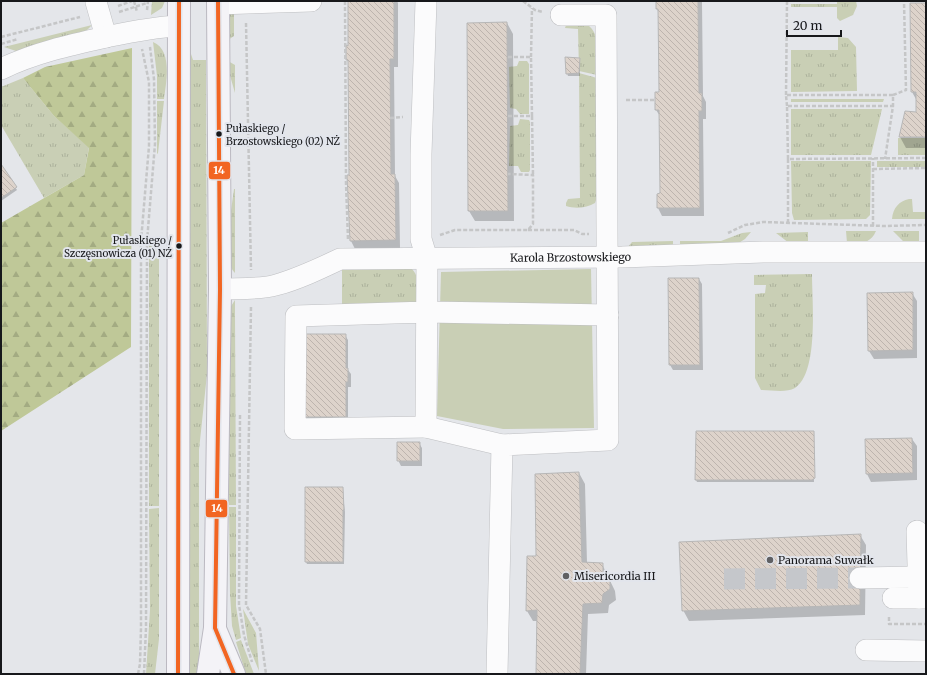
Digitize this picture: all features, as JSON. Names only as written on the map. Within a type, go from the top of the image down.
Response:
[{"type":"main road","points":[[177,673],[180,253],[179,1]]},
{"type":"main road","points":[[208,674],[215,628],[220,288],[218,2]]},
{"type":"main road","points":[[215,628],[234,674]]},
{"type":"street","points":[[218,2],[246,3],[311,1]]},
{"type":"street","points":[[426,1],[421,154],[421,239],[427,259],[428,312],[426,427]]},
{"type":"street","points":[[98,7],[106,37]]},
{"type":"street","points":[[560,15],[606,8],[608,256],[608,315],[608,440],[502,445],[426,427],[295,429],[296,316],[428,312],[608,315]]},
{"type":"street","points":[[1,69],[54,49],[144,28],[178,26]]},
{"type":"street","name":"Karola Brzostowskiego","points":[[220,288],[252,275],[275,285],[310,273],[340,259],[427,259],[763,252],[926,252]]},
{"type":"street","points":[[497,674],[502,445]]},
{"type":"street","points":[[893,598],[922,598],[918,577],[917,531]]},
{"type":"street","points":[[860,578],[918,577]]},
{"type":"street","points":[[866,650],[926,650]]},
{"type":"path","points":[[1,37],[98,7],[133,1],[144,28],[154,79],[155,144],[147,241],[146,628],[144,674]]},
{"type":"path","points":[[138,674],[141,628],[141,241],[149,146],[149,82],[140,41],[144,28],[148,1]]},
{"type":"path","points":[[345,1],[346,183],[348,244]]},
{"type":"path","points":[[787,1],[786,95],[788,223]]},
{"type":"path","points":[[786,95],[893,95],[906,90],[904,1]]},
{"type":"path","points":[[246,3],[252,275],[246,605],[260,629],[266,674]]},
{"type":"path","points":[[421,239],[431,238],[455,230],[528,230],[533,224],[531,57],[532,8]]},
{"type":"path","points":[[508,57],[531,57]]},
{"type":"path","points":[[885,158],[893,106],[893,95]]},
{"type":"path","points":[[622,100],[655,100]]},
{"type":"path","points":[[787,106],[893,106]]},
{"type":"path","points":[[508,116],[532,116]]},
{"type":"path","points":[[873,158],[873,226]]},
{"type":"path","points":[[788,159],[926,158]]},
{"type":"path","points":[[873,169],[926,168]]},
{"type":"path","points":[[508,174],[533,175]]},
{"type":"path","points":[[726,234],[745,225],[763,222],[873,226],[926,225]]},
{"type":"green space","points":[[152,1],[165,1],[162,8],[151,15]]},
{"type":"green space","points":[[837,1],[856,1],[857,6],[853,15],[840,21],[837,18],[837,7],[791,7],[791,4],[837,4]]},
{"type":"green space","points":[[234,9],[234,36],[228,40],[227,13]]},
{"type":"green space","points":[[586,24],[591,28],[597,40],[597,75],[579,71],[578,29],[565,28],[566,25]]},
{"type":"green space","points":[[92,25],[86,31],[16,51],[4,47]]},
{"type":"green space","points":[[190,32],[191,54],[193,60],[206,60],[207,374],[199,450],[199,674],[189,674],[188,33]]},
{"type":"green space","points":[[838,37],[848,38],[856,47],[857,91],[791,92],[791,50],[838,50]]},
{"type":"green space","points":[[153,42],[159,46],[166,59],[167,76],[164,99],[157,99],[157,76]]},
{"type":"green space","points":[[132,48],[131,347],[1,431],[1,223],[84,175],[89,148],[54,116],[23,78],[45,67]]},
{"type":"green space","points":[[228,61],[235,65],[235,93],[229,72]]},
{"type":"green space","points":[[519,61],[527,61],[529,64],[529,114],[520,114],[516,109],[510,108],[509,67],[517,66]]},
{"type":"green space","points":[[579,73],[597,78],[598,194],[595,203],[577,208],[566,206],[566,203],[568,199],[580,198]]},
{"type":"green space","points":[[23,78],[54,116],[89,147],[84,175],[44,198],[1,125],[1,87]]},
{"type":"green space","points":[[791,99],[884,99],[883,102],[791,102]]},
{"type":"green space","points":[[157,101],[164,101],[157,154]]},
{"type":"green space","points":[[791,109],[882,109],[871,155],[791,155]]},
{"type":"green space","points":[[520,119],[529,120],[530,122],[529,172],[521,172],[518,166],[509,166],[510,126],[518,125]]},
{"type":"green space","points":[[898,138],[925,138],[925,155],[898,155]]},
{"type":"green space","points":[[791,161],[871,161],[870,215],[866,219],[794,220],[792,213]]},
{"type":"green space","points":[[877,161],[926,161],[926,167],[877,167]]},
{"type":"green space","points":[[234,189],[235,273],[231,267],[228,246]]},
{"type":"green space","points":[[912,199],[913,212],[926,212],[926,219],[892,219],[897,206],[902,201]]},
{"type":"green space","points":[[846,231],[876,231],[874,236],[867,241],[847,243]]},
{"type":"green space","points":[[893,231],[919,231],[919,242],[904,242]]},
{"type":"green space","points":[[751,232],[745,239],[734,246],[680,247],[680,241],[721,241],[742,233]]},
{"type":"green space","points":[[808,232],[808,243],[789,243],[776,233]]},
{"type":"green space","points":[[673,241],[673,247],[628,247],[632,242]]},
{"type":"green space","points":[[149,242],[159,243],[159,506],[149,506]]},
{"type":"green space","points":[[342,268],[412,269],[418,282],[418,307],[342,305]]},
{"type":"green space","points":[[591,269],[594,428],[503,429],[437,416],[441,272]]},
{"type":"green space","points":[[812,274],[813,318],[811,352],[808,368],[803,380],[791,390],[761,390],[755,378],[755,294],[765,293],[766,285],[754,285],[754,275]]},
{"type":"green space","points":[[235,300],[236,505],[229,505],[228,311]]},
{"type":"green space","points":[[229,507],[236,507],[236,606],[241,638],[236,640],[232,626],[230,593]]},
{"type":"green space","points":[[159,508],[159,639],[155,674],[146,674],[150,610],[149,509]]},
{"type":"green space","points":[[243,609],[256,633],[259,671],[248,644]]},
{"type":"green space","points":[[241,640],[254,674],[246,674],[236,642]]},
{"type":"building","points":[[348,1],[394,1],[394,59],[390,59],[391,174],[395,174],[396,240],[350,241],[347,175],[349,175],[348,60],[346,60],[346,45],[348,46]]},
{"type":"building","points":[[656,1],[698,1],[699,93],[702,93],[702,111],[699,111],[700,208],[657,208],[657,194],[660,193],[659,110],[655,110],[655,92],[659,92],[658,9],[656,9]]},
{"type":"building","points":[[910,3],[926,3],[926,137],[899,137],[905,111],[916,112],[916,92],[911,92]]},
{"type":"building","points":[[507,22],[508,211],[468,211],[467,23]]},
{"type":"building","points":[[565,57],[580,58],[579,73],[566,74]]},
{"type":"building","points":[[1,164],[17,187],[1,198]]},
{"type":"building","points":[[668,278],[699,278],[700,365],[669,365]]},
{"type":"building","points":[[913,292],[913,350],[868,351],[867,293]]},
{"type":"building","points":[[306,334],[346,334],[346,368],[348,368],[348,382],[346,382],[346,417],[305,417]]},
{"type":"building","points":[[696,431],[814,431],[815,478],[812,480],[695,480]]},
{"type":"building","points":[[912,438],[913,473],[866,474],[865,439]]},
{"type":"building","points":[[397,442],[420,442],[420,461],[397,461]]},
{"type":"building","name":"Misericordia III","points":[[579,472],[582,562],[603,563],[603,573],[610,579],[610,589],[603,594],[602,603],[583,604],[580,674],[536,674],[537,610],[526,611],[527,556],[536,556],[535,474]]},
{"type":"building","points":[[305,487],[343,487],[343,562],[305,562]]},
{"type":"building","name":"Panorama Suwałk","points":[[861,534],[860,605],[682,611],[679,542]]},
{"type":"tunnel","points":[[724,579],[860,578]]},
{"type":"transit line","name":"14","points":[[178,674],[179,1]]},
{"type":"transit line","name":"14","points":[[218,1],[220,289],[215,628],[234,674]]},
{"type":"place","name":"Pułaskiego / Brzostowskiego (02) NŻ","points":[[219,134]]},
{"type":"place","name":"Pułaskiego / Szczęsnowicza (01) NŻ","points":[[179,246]]},
{"type":"place","name":"Panorama Suwałk","points":[[770,560]]},
{"type":"place","name":"Misericordia III","points":[[566,576]]}]
